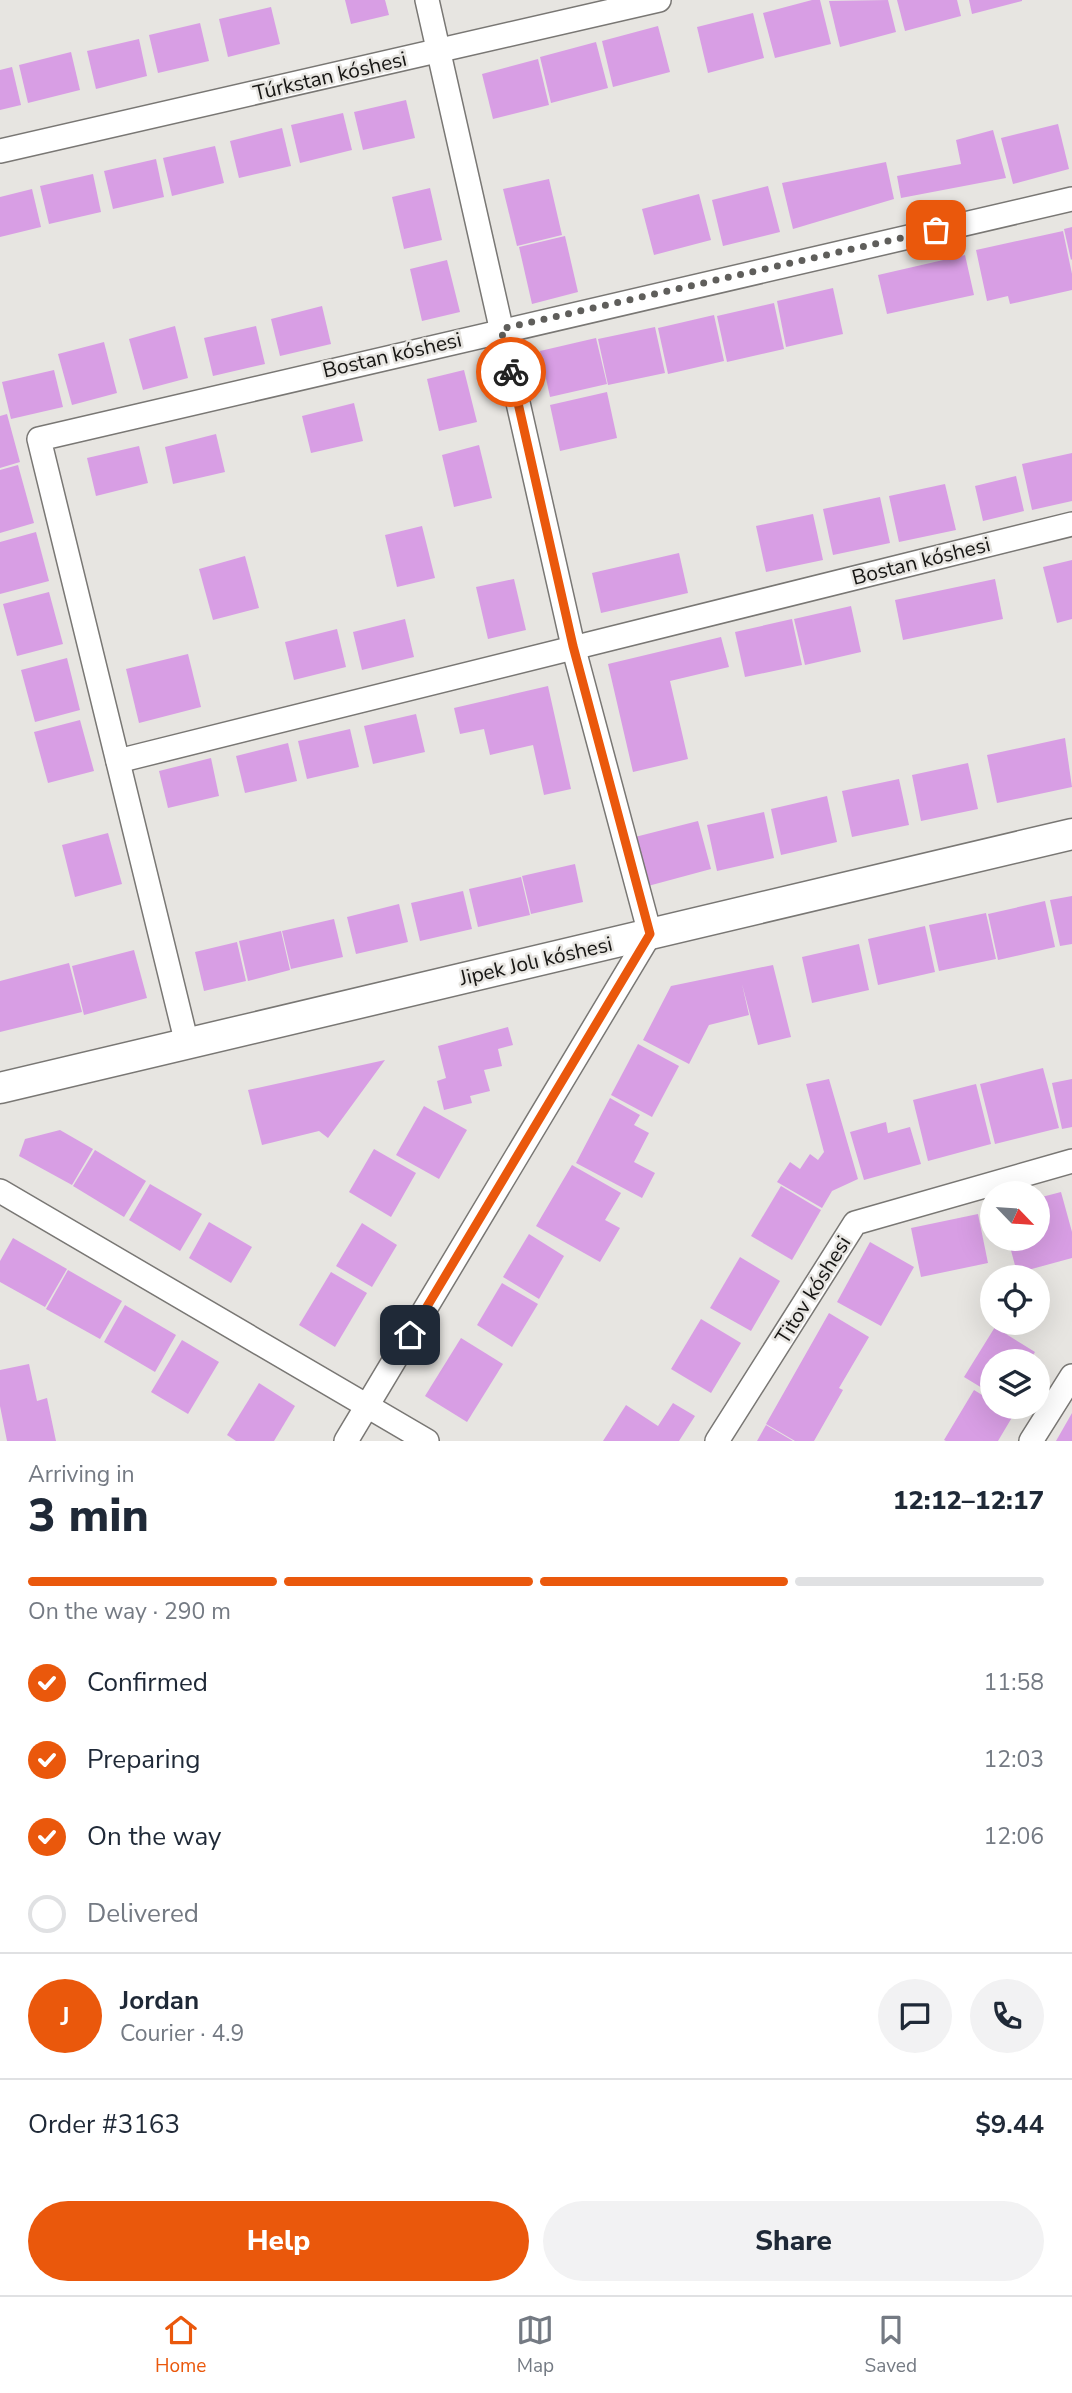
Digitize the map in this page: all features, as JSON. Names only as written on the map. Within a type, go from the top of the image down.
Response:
[{"type":"street","points":[[346,1441],[650,934],[573,646],[427,0]]},
{"type":"street","name":"Túrkstan kóshesi","points":[[0,150],[659,0]]},
{"type":"street","name":"Bostan kóshesi","points":[[1072,200],[501,329],[39,439],[118,761],[1072,524]]},
{"type":"street","points":[[118,761],[187,1044]]},
{"type":"street","name":"Jipek Jolı kóshesi","points":[[0,1088],[1072,835]]},
{"type":"street","name":"Titov kóshesi","points":[[717,1441],[855,1223],[1072,1161]]},
{"type":"street","points":[[0,1191],[427,1441]]},
{"type":"street","points":[[1031,1441],[1072,1376]]},
{"type":"building","points":[[345,0],[385,0],[389,15],[351,24]]},
{"type":"building","points":[[820,0],[831,44],[775,58],[763,13]]},
{"type":"building","points":[[888,0],[896,32],[840,47],[829,1]]},
{"type":"building","points":[[897,0],[957,0],[961,16],[905,31]]},
{"type":"building","points":[[969,0],[1022,0],[1022,1],[972,14]]},
{"type":"building","points":[[271,7],[280,44],[228,57],[219,19]]},
{"type":"building","points":[[753,13],[764,58],[708,73],[697,27]]},
{"type":"building","points":[[200,23],[209,61],[158,73],[149,35]]},
{"type":"building","points":[[658,26],[670,72],[613,87],[602,41]]},
{"type":"building","points":[[139,39],[147,76],[96,89],[87,51]]},
{"type":"building","points":[[596,42],[608,88],[551,103],[540,57]]},
{"type":"building","points":[[71,52],[80,90],[28,103],[19,65]]},
{"type":"building","points":[[538,59],[549,105],[493,119],[482,74]]},
{"type":"building","points":[[12,67],[21,105],[0,110],[0,70]]},
{"type":"building","points":[[406,100],[415,138],[363,150],[354,112]]},
{"type":"building","points":[[343,113],[352,150],[300,163],[291,125]]},
{"type":"building","points":[[1058,124],[1069,169],[1013,184],[1001,138]]},
{"type":"building","points":[[282,128],[291,166],[239,178],[230,141]]},
{"type":"building","points":[[993,130],[1006,178],[901,198],[897,176],[961,164],[956,140]]},
{"type":"building","points":[[215,146],[224,183],[172,196],[163,158]]},
{"type":"building","points":[[156,159],[164,197],[113,209],[104,171]]},
{"type":"building","points":[[886,162],[894,199],[793,229],[782,183]]},
{"type":"building","points":[[93,174],[101,212],[49,224],[40,186]]},
{"type":"building","points":[[549,179],[562,235],[517,246],[503,189]]},
{"type":"building","points":[[768,186],[780,232],[723,246],[712,200]]},
{"type":"building","points":[[430,188],[442,240],[404,249],[392,197]]},
{"type":"building","points":[[32,189],[41,227],[0,237],[0,197]]},
{"type":"building","points":[[699,194],[711,240],[654,255],[642,209]]},
{"type":"building","points":[[1072,227],[1072,259],[1071,260],[1064,229]]},
{"type":"building","points":[[1063,231],[1072,274],[1072,290],[1010,304],[1008,296],[987,301],[976,250]]},
{"type":"building","points":[[565,236],[578,292],[532,304],[519,247]]},
{"type":"building","points":[[965,255],[974,295],[887,314],[878,275]]},
{"type":"building","points":[[447,260],[460,312],[422,321],[410,269]]},
{"type":"building","points":[[833,288],[843,334],[786,347],[777,301]]},
{"type":"building","points":[[774,303],[784,349],[727,362],[717,316]]},
{"type":"building","points":[[322,306],[331,344],[280,356],[271,319]]},
{"type":"building","points":[[714,315],[724,361],[668,374],[658,328]]},
{"type":"building","points":[[175,326],[188,378],[143,390],[129,339]]},
{"type":"building","points":[[256,326],[265,364],[213,376],[204,338]]},
{"type":"building","points":[[655,327],[665,373],[608,385],[598,339]]},
{"type":"building","points":[[596,338],[607,384],[550,397],[540,351]]},
{"type":"building","points":[[104,342],[117,393],[72,405],[58,354]]},
{"type":"building","points":[[54,370],[63,407],[11,419],[2,382]]},
{"type":"building","points":[[464,370],[477,422],[439,431],[427,379]]},
{"type":"building","points":[[607,392],[617,438],[560,451],[550,405]]},
{"type":"building","points":[[354,403],[363,441],[311,453],[302,416]]},
{"type":"building","points":[[7,414],[20,462],[0,468],[0,416]]},
{"type":"building","points":[[216,434],[225,472],[173,484],[165,447]]},
{"type":"building","points":[[479,445],[492,498],[454,507],[442,455]]},
{"type":"building","points":[[139,446],[148,483],[96,496],[87,458]]},
{"type":"building","points":[[1072,453],[1072,501],[1032,510],[1022,464]]},
{"type":"building","points":[[18,465],[34,523],[0,533],[0,470]]},
{"type":"building","points":[[1016,476],[1024,511],[983,521],[975,486]]},
{"type":"building","points":[[945,484],[956,530],[899,542],[889,496]]},
{"type":"building","points":[[880,497],[890,543],[833,555],[823,509]]},
{"type":"building","points":[[813,514],[823,560],[766,572],[756,526]]},
{"type":"building","points":[[422,526],[435,578],[397,587],[385,535]]},
{"type":"building","points":[[36,532],[49,581],[0,594],[0,542]]},
{"type":"building","points":[[679,553],[688,593],[601,613],[592,573]]},
{"type":"building","points":[[245,556],[259,608],[213,620],[199,569]]},
{"type":"building","points":[[1072,560],[1072,619],[1057,623],[1043,567]]},
{"type":"building","points":[[514,579],[526,630],[488,639],[476,587]]},
{"type":"building","points":[[995,579],[1003,619],[903,640],[895,600]]},
{"type":"building","points":[[49,592],[63,644],[17,656],[3,604]]},
{"type":"building","points":[[851,606],[861,652],[805,665],[794,619]]},
{"type":"building","points":[[405,619],[414,657],[362,670],[353,632]]},
{"type":"building","points":[[792,619],[802,665],[745,677],[735,632]]},
{"type":"building","points":[[337,629],[346,667],[294,680],[285,642]]},
{"type":"building","points":[[721,637],[729,667],[670,681],[688,759],[633,772],[608,664]]},
{"type":"building","points":[[188,654],[201,707],[139,723],[126,669]]},
{"type":"building","points":[[67,658],[80,710],[35,722],[21,670]]},
{"type":"building","points":[[548,686],[571,789],[544,795],[533,745],[490,755],[484,729],[460,734],[454,708]]},
{"type":"building","points":[[416,714],[425,752],[373,764],[364,726]]},
{"type":"building","points":[[80,720],[94,771],[48,783],[34,732]]},
{"type":"building","points":[[350,729],[359,767],[307,779],[298,741]]},
{"type":"building","points":[[1065,738],[1072,787],[997,803],[987,755]]},
{"type":"building","points":[[288,743],[297,781],[245,793],[236,756]]},
{"type":"building","points":[[211,758],[219,796],[168,808],[159,771]]},
{"type":"building","points":[[968,763],[978,809],[921,821],[912,775]]},
{"type":"building","points":[[899,779],[909,825],[852,837],[842,791]]},
{"type":"building","points":[[827,796],[837,842],[781,855],[771,809]]},
{"type":"building","points":[[764,812],[774,858],[717,871],[707,825]]},
{"type":"building","points":[[698,821],[711,869],[648,886],[635,837]]},
{"type":"building","points":[[108,833],[122,884],[75,897],[62,845]]},
{"type":"building","points":[[575,864],[583,902],[531,914],[522,876]]},
{"type":"building","points":[[521,877],[530,915],[478,927],[469,889]]},
{"type":"building","points":[[463,891],[472,929],[420,941],[411,903]]},
{"type":"building","points":[[1072,896],[1072,944],[1060,946],[1050,900]]},
{"type":"building","points":[[1045,901],[1055,947],[998,960],[988,914]]},
{"type":"building","points":[[399,904],[408,942],[356,954],[347,917]]},
{"type":"building","points":[[986,913],[996,959],[939,971],[929,925]]},
{"type":"building","points":[[334,919],[343,957],[291,969],[282,931]]},
{"type":"building","points":[[925,926],[935,972],[878,985],[868,939]]},
{"type":"building","points":[[281,931],[290,970],[248,981],[239,941]]},
{"type":"building","points":[[237,942],[246,981],[204,991],[195,952]]},
{"type":"building","points":[[859,944],[869,990],[812,1003],[802,957]]},
{"type":"building","points":[[134,950],[147,998],[84,1015],[72,966]]},
{"type":"building","points":[[69,963],[82,1012],[0,1032],[0,981]]},
{"type":"building","points":[[773,965],[791,1037],[758,1045],[742,984],[749,1015],[709,1025],[689,1064],[643,1040],[671,986]]},
{"type":"building","points":[[508,1027],[513,1045],[498,1049],[502,1066],[484,1070],[490,1091],[470,1096],[472,1103],[444,1110],[437,1081],[446,1078],[438,1046]]},
{"type":"building","points":[[638,1044],[679,1066],[652,1117],[611,1095]]},
{"type":"building","points":[[385,1060],[328,1138],[319,1131],[262,1145],[248,1090]]},
{"type":"building","points":[[1043,1068],[1059,1128],[995,1144],[980,1084]]},
{"type":"building","points":[[829,1079],[858,1179],[832,1191],[822,1208],[777,1182],[790,1162],[800,1169],[810,1154],[818,1160],[824,1152],[806,1084]]},
{"type":"building","points":[[1072,1079],[1072,1127],[1062,1129],[1052,1083]]},
{"type":"building","points":[[976,1084],[991,1144],[928,1161],[913,1100]]},
{"type":"building","points":[[610,1098],[640,1115],[634,1125],[649,1133],[634,1162],[655,1173],[642,1198],[576,1163]]},
{"type":"building","points":[[424,1106],[467,1130],[439,1179],[396,1155]]},
{"type":"building","points":[[886,1122],[888,1133],[910,1127],[921,1164],[864,1180],[850,1132]]},
{"type":"building","points":[[60,1130],[93,1149],[72,1185],[19,1156],[25,1139]]},
{"type":"building","points":[[374,1149],[416,1173],[391,1217],[349,1192]]},
{"type":"building","points":[[95,1150],[146,1181],[124,1217],[73,1186]]},
{"type":"building","points":[[572,1165],[621,1193],[605,1220],[620,1228],[600,1262],[536,1226]]},
{"type":"building","points":[[150,1184],[202,1214],[180,1251],[129,1220]]},
{"type":"building","points":[[781,1186],[821,1210],[792,1260],[751,1236]]},
{"type":"building","points":[[1061,1192],[1072,1232],[1072,1258],[1046,1265],[1015,1265],[1011,1251],[1050,1251],[1050,1195]]},
{"type":"building","points":[[978,1214],[980,1251],[986,1251],[988,1263],[921,1277],[911,1228]]},
{"type":"building","points":[[209,1222],[252,1247],[231,1283],[189,1258]]},
{"type":"building","points":[[362,1223],[397,1245],[372,1287],[336,1266]]},
{"type":"building","points":[[529,1234],[564,1256],[539,1299],[503,1277]]},
{"type":"building","points":[[13,1238],[67,1269],[45,1307],[0,1282],[0,1261]]},
{"type":"building","points":[[870,1242],[914,1267],[881,1326],[837,1302]]},
{"type":"building","points":[[740,1257],[780,1281],[751,1331],[710,1308]]},
{"type":"building","points":[[68,1270],[122,1301],[100,1339],[46,1309]]},
{"type":"building","points":[[331,1272],[367,1293],[335,1347],[299,1325]]},
{"type":"building","points":[[502,1283],[538,1304],[512,1347],[477,1325]]},
{"type":"building","points":[[125,1305],[176,1335],[155,1372],[104,1342]]},
{"type":"building","points":[[829,1313],[869,1337],[839,1388],[843,1390],[814,1441],[795,1441],[766,1424]]},
{"type":"building","points":[[701,1319],[741,1343],[711,1393],[671,1369]]},
{"type":"building","points":[[990,1335],[1008,1335],[1030,1349],[981,1349]]},
{"type":"building","points":[[461,1338],[503,1364],[467,1422],[425,1396]]},
{"type":"building","points":[[182,1340],[219,1362],[188,1414],[151,1392]]},
{"type":"building","points":[[980,1351],[980,1387],[964,1377]]},
{"type":"building","points":[[29,1364],[37,1401],[47,1398],[56,1441],[7,1441],[0,1406],[0,1370]]},
{"type":"building","points":[[259,1383],[295,1406],[274,1441],[236,1441],[227,1435]]},
{"type":"building","points":[[974,1390],[980,1394],[980,1419],[1011,1419],[998,1441],[944,1440]]},
{"type":"building","points":[[673,1403],[695,1416],[679,1441],[603,1441],[626,1405],[658,1426]]},
{"type":"building","points":[[1072,1413],[1072,1441],[1056,1441]]},
{"type":"building","points":[[766,1425],[793,1441],[757,1441]]},
{"type":"way so far","points":[[511,372],[501,329],[936,230]]},
{"type":"route","points":[[410,1335],[650,934],[573,646],[511,372]]}]
